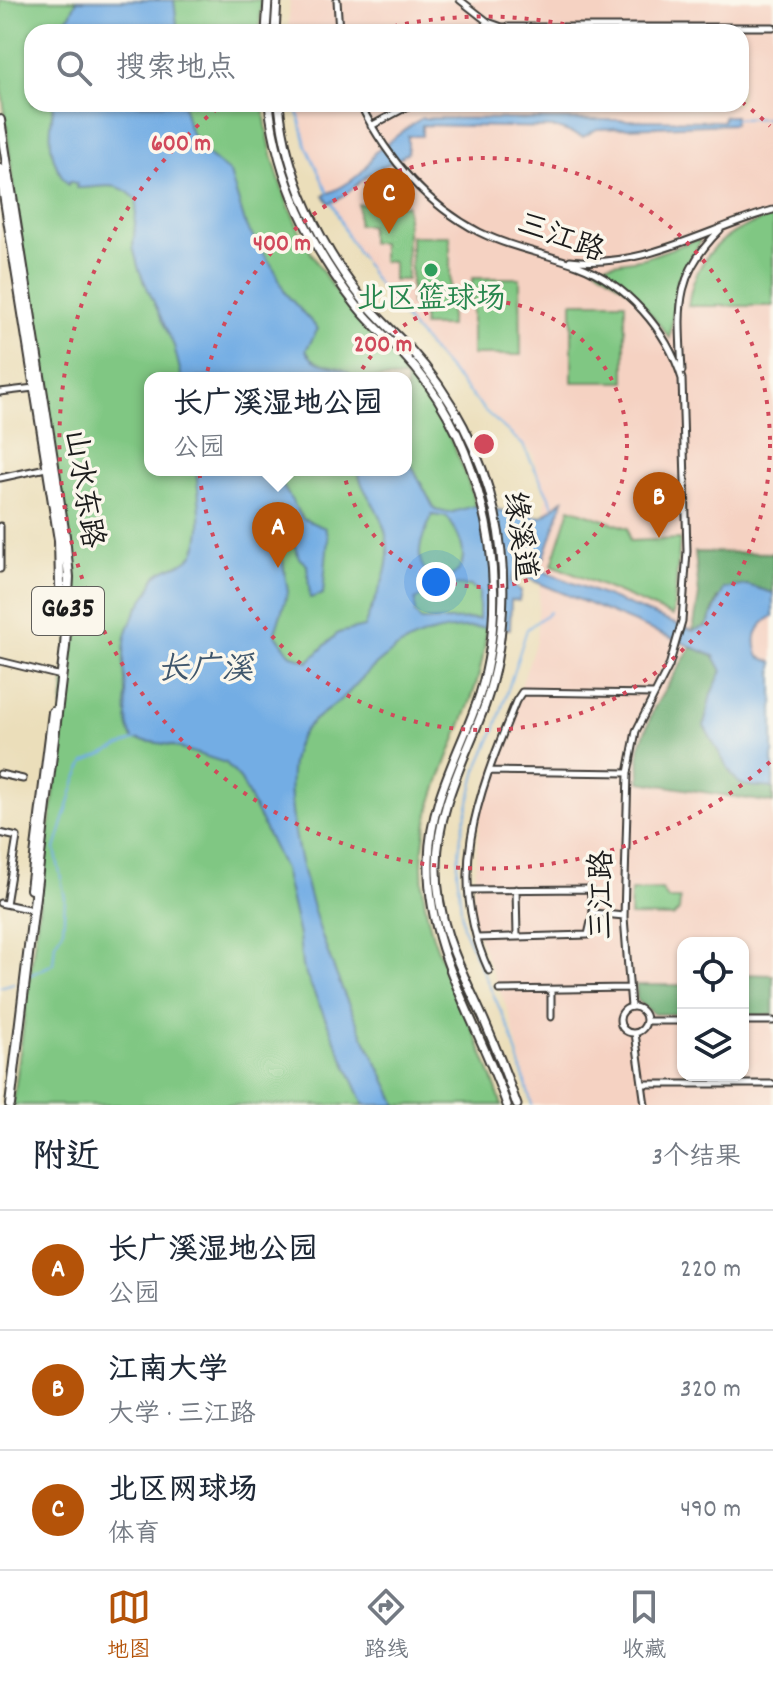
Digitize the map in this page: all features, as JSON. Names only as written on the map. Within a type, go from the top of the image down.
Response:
[{"type":"highway","name":"山水东路","points":[[0,120],[3,173],[62,571],[57,675],[7,1105]]},
{"type":"highway","name":"山水东路","points":[[3,173],[65,536],[69,577],[53,758],[7,1105]]},
{"type":"main road","points":[[266,24],[268,0]]},
{"type":"main road","points":[[276,24],[277,0]]},
{"type":"main road","name":"缘溪道","points":[[271,112],[288,185],[317,248],[360,310],[428,384],[452,425],[479,492],[489,534],[493,572],[491,630],[479,695],[436,804],[428,881],[439,944],[507,1105]]},
{"type":"main road","name":"缘溪道","points":[[281,112],[293,169],[323,239],[366,303],[411,350],[448,399],[470,442],[495,513],[503,584],[500,633],[491,685],[446,803],[437,866],[440,911],[452,953],[482,1017],[517,1105]]},
{"type":"street","points":[[337,0],[338,24]]},
{"type":"street","points":[[460,0],[488,22],[498,24]]},
{"type":"street","points":[[749,27],[773,27]]},
{"type":"street","points":[[364,112],[371,126],[397,112]]},
{"type":"street","name":"三江路","points":[[371,126],[397,164],[433,201],[477,231],[524,251],[553,258],[602,277],[633,302],[661,335],[682,379],[687,551],[682,621],[675,649],[636,731],[628,773],[624,917],[631,1007]]},
{"type":"street","points":[[553,258],[581,261],[627,258],[773,210]]},
{"type":"street","points":[[682,379],[679,309],[683,282],[694,259],[723,227]]},
{"type":"street","points":[[0,392],[34,388]]},
{"type":"street","points":[[0,478],[46,468]]},
{"type":"street","points":[[0,526],[0,569]]},
{"type":"street","points":[[0,661],[57,675]]},
{"type":"street","points":[[489,971],[477,938],[468,890],[471,826],[489,771],[522,692],[653,694]]},
{"type":"street","points":[[489,771],[628,773]]},
{"type":"street","points":[[0,774],[23,779]]},
{"type":"street","points":[[0,833],[17,837],[3,903],[28,909]]},
{"type":"street","points":[[516,889],[517,936]]},
{"type":"street","points":[[468,890],[590,889],[593,913],[588,935],[477,938]]},
{"type":"street","points":[[593,913],[624,917]]},
{"type":"street","points":[[499,990],[629,988]]},
{"type":"street","points":[[551,991],[551,1017]]},
{"type":"street","points":[[635,1033],[627,1032],[620,1022],[624,1011],[631,1007],[642,1010],[646,1021]]},
{"type":"street","points":[[635,1033],[646,1021],[677,1021]]},
{"type":"street","points":[[749,1021],[773,1021]]},
{"type":"street","points":[[635,1033],[645,1105]]},
{"type":"street","points":[[642,1084],[773,1084]]},
{"type":"shaded area","points":[[290,0],[773,0],[773,1105],[532,1105],[509,1014],[471,918],[480,809],[536,641],[546,497],[532,453],[481,404],[384,297],[346,234],[306,149],[298,112],[749,112],[749,24],[288,24]]},
{"type":"green space","points":[[0,0],[261,0],[260,24],[24,24],[24,112],[264,112],[280,181],[312,254],[341,298],[407,372],[144,372],[144,476],[412,476],[412,378],[438,416],[455,449],[481,525],[488,574],[487,623],[480,672],[427,821],[423,843],[423,888],[436,946],[502,1105],[13,1105],[55,785],[73,586],[15,201],[0,72]]},
{"type":"green space","points":[[358,204],[407,205],[407,280],[393,280],[393,262],[382,261],[382,243],[370,243],[370,225],[358,225]]},
{"type":"green space","points":[[773,217],[773,306],[688,306],[697,273],[715,247],[740,229]]},
{"type":"green space","name":"北区篮球场","points":[[411,236],[450,236],[450,326],[423,326],[423,305],[411,304]]},
{"type":"green space","points":[[698,239],[700,242],[677,281],[670,338],[635,295],[594,266],[645,258]]},
{"type":"green space","points":[[472,278],[520,278],[521,355],[472,355]]},
{"type":"green space","points":[[572,302],[625,302],[625,382],[572,382]]},
{"type":"green space","points":[[570,508],[628,528],[630,541],[680,539],[673,616],[552,565]]},
{"type":"green space","points":[[695,552],[773,553],[773,593],[747,585],[718,598],[707,626],[693,631],[699,595]]},
{"type":"green space","points":[[691,647],[714,656],[722,671],[711,694],[704,726],[742,784],[773,788],[773,803],[640,782],[639,748],[654,708]]},
{"type":"green space","points":[[662,890],[668,899],[680,899],[679,911],[673,917],[630,916],[631,891]]},
{"type":"green space","points":[[749,974],[773,975],[773,1015],[749,1015]]},
{"type":"green space","points":[[636,985],[677,985],[677,1014],[654,1014],[637,1001]]},
{"type":"water","points":[[77,0],[174,0],[177,24],[60,24],[70,15]]},
{"type":"water","points":[[53,112],[185,112],[189,128],[201,150],[230,173],[246,226],[276,272],[285,293],[318,329],[306,350],[310,357],[348,372],[180,372],[174,346],[139,270],[133,247],[137,201],[117,187],[76,188],[77,184],[70,181],[68,185],[53,157]]},
{"type":"water","points":[[724,116],[735,116],[734,124],[597,129],[583,137],[557,128],[422,125],[422,136],[408,136],[408,152],[404,155],[377,169],[336,201],[329,203],[324,195],[354,179],[374,153],[422,118],[723,121]]},
{"type":"water","name":"长广溪","points":[[412,466],[435,510],[449,513],[474,506],[542,517],[564,499],[544,558],[523,551],[520,562],[693,631],[707,626],[724,589],[747,585],[773,593],[773,616],[759,629],[756,645],[759,657],[773,662],[773,788],[748,786],[737,781],[704,726],[711,694],[722,671],[714,656],[515,573],[510,583],[521,591],[519,601],[511,600],[510,629],[460,628],[421,636],[386,656],[306,729],[293,760],[291,791],[301,862],[332,965],[397,1105],[364,1105],[302,966],[299,936],[284,869],[241,780],[226,763],[170,745],[133,739],[127,715],[124,662],[128,629],[156,576],[188,560],[195,550],[200,521],[197,476],[277,476],[303,519],[325,528],[328,539],[323,594],[310,598],[307,565],[299,558],[295,546],[285,547],[282,556],[288,592],[275,633],[290,654],[308,662],[338,633],[364,627],[382,583],[388,556],[384,526],[359,476],[412,476]],"holes":[[[432,515],[447,517],[460,540],[463,558],[458,571],[449,577],[437,578],[427,572],[421,561],[421,544]],[[437,586],[471,586],[479,592],[479,619],[421,621],[415,613],[415,600]]]},
{"type":"waterway","points":[[298,112],[306,145],[328,193]]},
{"type":"waterway","points":[[735,119],[773,118]]},
{"type":"waterway","points":[[332,203],[349,239],[388,300],[485,411],[523,445],[553,505]]},
{"type":"waterway","points":[[532,1105],[510,1031],[463,928],[457,871],[461,835],[477,770],[496,727],[527,629],[550,612]]},
{"type":"waterway","points":[[30,975],[53,964],[55,943],[63,931],[65,898],[55,849],[76,780],[85,762],[136,739]]},
{"type":"waterway","points":[[0,987],[14,983]]},
{"type":"place","name":"北区网球场","points":[[389,234]]},
{"type":"place","name":"北区篮球场","points":[[431,270]]},
{"type":"place","name":"江南大学","points":[[659,538]]},
{"type":"place","name":"长广溪湿地公园","points":[[278,568]]}]
